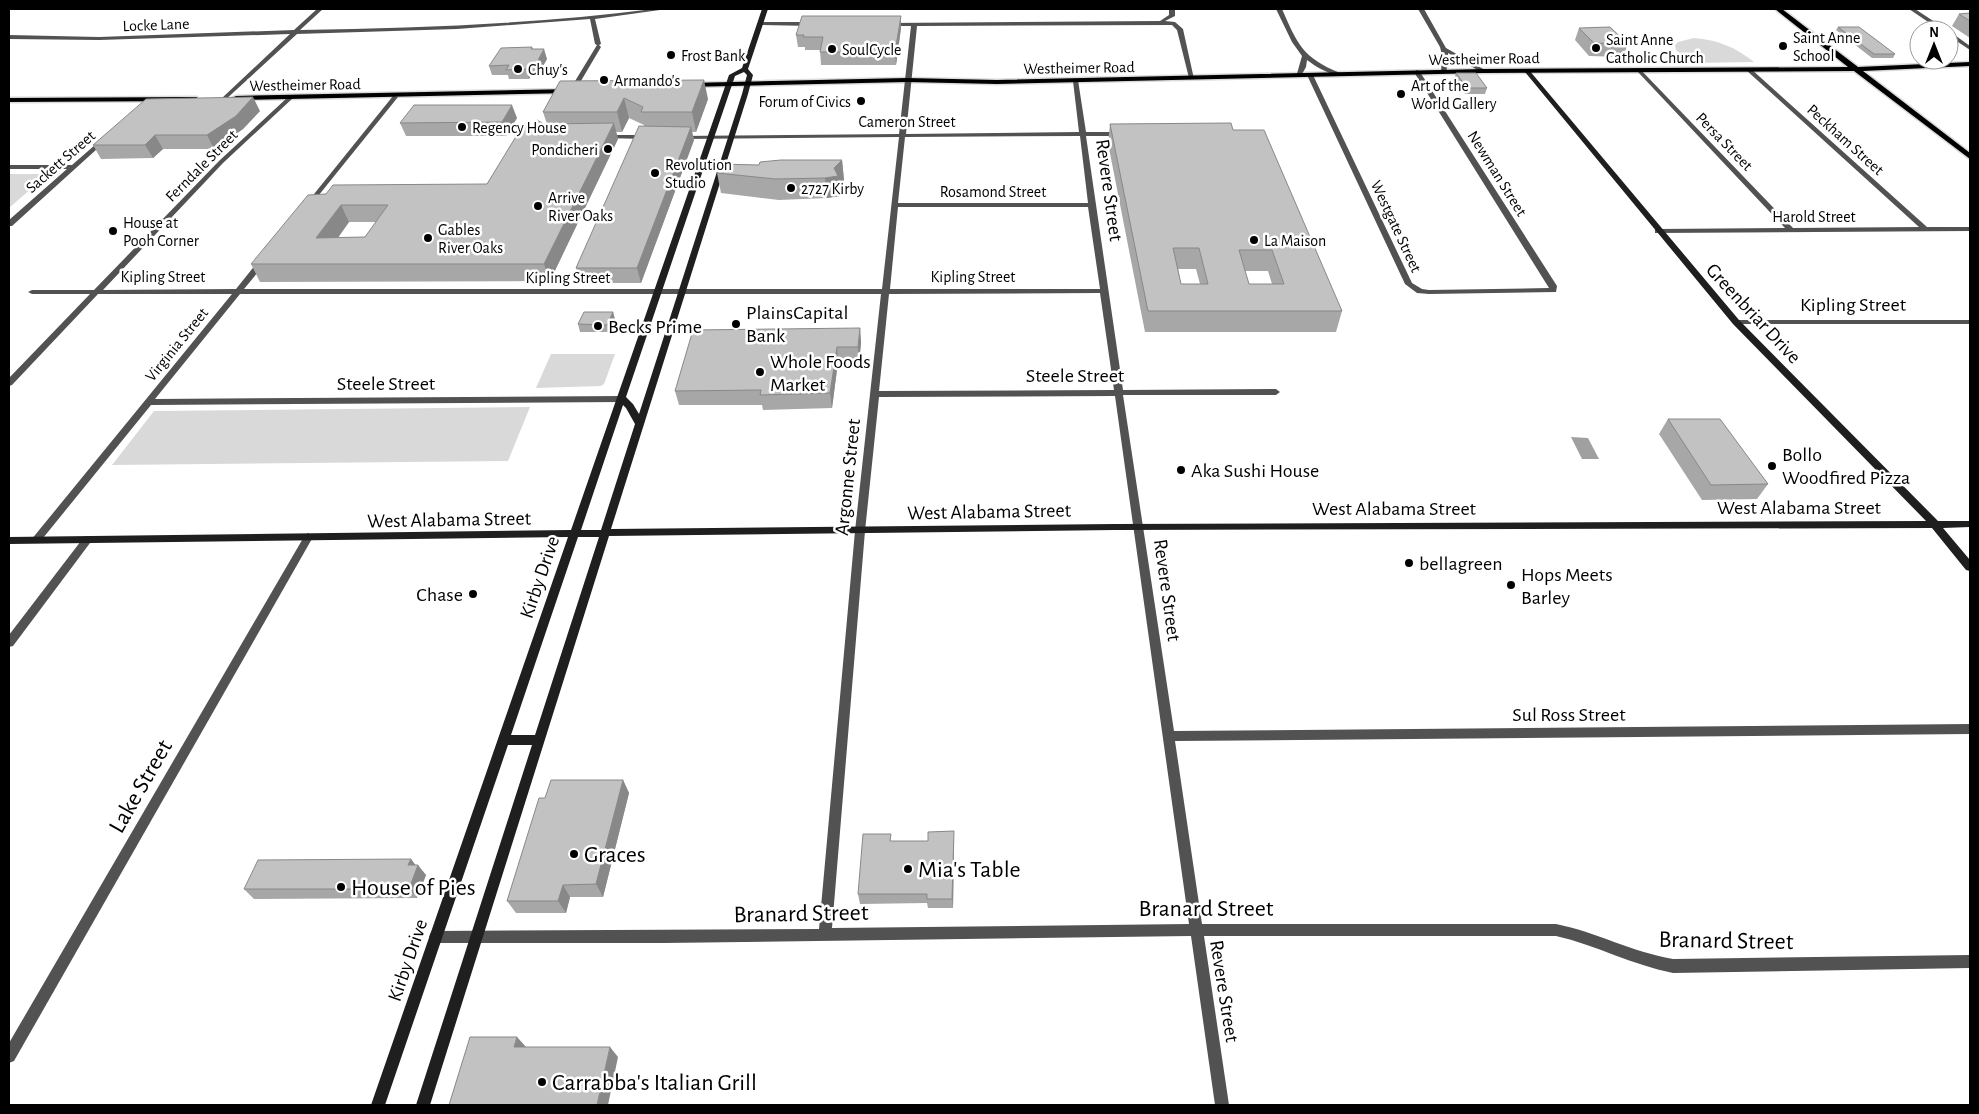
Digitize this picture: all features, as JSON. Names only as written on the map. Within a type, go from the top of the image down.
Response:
[{"type":"main road","name":"Kirby Drive","points":[[378,1105],[732,75],[745,69],[765,9]]},
{"type":"main road","points":[[1778,9],[1970,157]]},
{"type":"main road","name":"Westheimer Road","points":[[680,88],[906,83],[976,85],[997,82],[1417,72],[1856,68],[1970,64]]},
{"type":"main road","name":"Kirby Drive","points":[[423,1105],[680,292],[747,87],[750,75],[745,69]]},
{"type":"main road","name":"Greenbriar Drive","points":[[1526,71],[1736,322],[1935,524],[1970,566]]},
{"type":"main road","name":"Westheimer Road","points":[[214,99],[566,94],[585,91]]},
{"type":"main road","points":[[9,100],[206,99]]},
{"type":"main road","points":[[622,399],[630,406],[639,423]]},
{"type":"main road","name":"West Alabama Street","points":[[9,540],[1138,527],[1970,524]]},
{"type":"main road","points":[[504,740],[538,740]]},
{"type":"street","points":[[224,99],[320,9]]},
{"type":"street","name":"Locke Lane","points":[[9,38],[113,40],[294,32],[468,28],[664,9]]},
{"type":"street","points":[[1162,21],[1172,16],[1172,9]]},
{"type":"street","points":[[1279,9],[1295,45],[1304,57],[1338,74]]},
{"type":"street","points":[[1421,9],[1445,49],[1447,62],[1443,72]]},
{"type":"street","points":[[1912,9],[1929,20]]},
{"type":"street","points":[[566,94],[598,46],[592,17]]},
{"type":"street","points":[[885,24],[1162,21],[1178,24],[1192,78]]},
{"type":"street","points":[[760,24],[817,24]]},
{"type":"street","name":"Argonne Street","points":[[824,935],[860,531],[906,83],[914,24]]},
{"type":"street","points":[[1959,40],[1970,48]]},
{"type":"street","points":[[1445,49],[1483,71]]},
{"type":"street","points":[[1298,76],[1303,67],[1304,57]]},
{"type":"street","name":"Peckham Street","points":[[1748,69],[1926,230]]},
{"type":"street","name":"Persa Street","points":[[1639,70],[1791,230]]},
{"type":"street","name":"Newman Street","points":[[1417,72],[1553,286],[1553,290]]},
{"type":"street","name":"Westgate Street","points":[[1310,75],[1409,284],[1420,291],[1429,292],[1553,290]]},
{"type":"street","name":"Revere Street","points":[[1076,81],[1195,930],[1222,1105]]},
{"type":"street","points":[[304,210],[395,97]]},
{"type":"street","name":"Ferndale Street","points":[[9,383],[220,162],[241,142],[264,126],[290,98]]},
{"type":"street","points":[[142,108],[151,99]]},
{"type":"street","name":"Sackett Street","points":[[9,224],[114,131]]},
{"type":"street","name":"Cameron Street","points":[[671,137],[1126,134]]},
{"type":"street","points":[[596,137],[653,137]]},
{"type":"street","points":[[9,167],[74,167]]},
{"type":"street","name":"Rosamond Street","points":[[894,205],[1092,205]]},
{"type":"street","name":"Harold Street","points":[[1658,231],[1970,229]]},
{"type":"street","name":"Virginia Street","points":[[36,540],[150,402],[268,254]]},
{"type":"street","name":"Kipling Street","points":[[32,292],[1104,291]]},
{"type":"street","name":"Kipling Street","points":[[1736,322],[1970,322]]},
{"type":"street","name":"Steele Street","points":[[874,394],[1276,392]]},
{"type":"street","name":"Steele Street","points":[[150,402],[622,399]]},
{"type":"street","name":"Lake Street","points":[[9,1056],[308,538]]},
{"type":"street","points":[[9,643],[87,540]]},
{"type":"street","name":"Sul Ross Street","points":[[1169,736],[1970,730]]},
{"type":"street","name":"Branard Street","points":[[436,937],[824,935],[1195,930],[1556,930],[1573,932],[1654,964],[1673,966],[1970,962]]},
{"type":"shaded area","points":[[1694,38],[1711,40],[1726,45],[1754,62],[1690,63],[1676,50],[1675,45],[1678,42]]},
{"type":"shaded area","points":[[9,174],[48,174],[9,208]]},
{"type":"shaded area","points":[[551,354],[615,354],[604,384],[601,386],[536,388]]},
{"type":"shaded area","points":[[530,407],[508,461],[112,465],[154,411]]},
{"type":"shaded area","points":[[1571,437],[1588,438],[1599,459],[1582,459]]},
{"type":"building","points":[[1970,13],[1970,21],[1959,14]]},
{"type":"building","points":[[802,16],[901,16],[895,52],[820,52],[823,37],[796,35]]},
{"type":"building","points":[[1610,27],[1628,44],[1594,43],[1579,28]]},
{"type":"building","points":[[1838,27],[1859,27],[1895,54],[1874,54]]},
{"type":"building","points":[[532,47],[531,49],[544,49],[536,64],[530,64],[526,69],[506,70],[509,65],[489,66],[501,48]]},
{"type":"building","points":[[1456,73],[1476,73],[1487,88],[1467,88]]},
{"type":"building","points":[[704,80],[692,112],[641,112],[643,107],[624,98],[617,112],[543,112],[560,81]]},
{"type":"building","points":[[253,97],[236,116],[207,135],[155,135],[145,145],[93,145],[146,99]]},
{"type":"building","points":[[414,105],[512,105],[502,122],[400,123]]},
{"type":"building","points":[[537,120],[544,124],[614,123],[544,264],[251,264],[308,195],[326,194],[333,185],[487,184],[523,125],[534,125]],"holes":[[[341,205],[388,205],[365,237],[316,238]]]},
{"type":"building","name":"La Maison","points":[[1231,123],[1233,130],[1264,130],[1342,311],[1148,311],[1110,124]],"holes":[[[1173,248],[1199,248],[1208,284],[1181,284]],[[1239,250],[1272,250],[1284,284],[1249,284]]]},
{"type":"building","name":"Arrive River Oaks","points":[[639,126],[691,127],[637,268],[576,268]]},
{"type":"building","points":[[842,160],[834,168],[838,176],[825,178],[775,179],[717,173],[718,164],[759,165],[760,162]]},
{"type":"building","points":[[584,312],[613,312],[607,325],[578,324]]},
{"type":"building","name":"Whole Foods Market","points":[[860,328],[858,347],[837,347],[830,393],[760,395],[761,390],[675,391],[693,330]]},
{"type":"building","points":[[1668,419],[1720,419],[1768,484],[1711,485]]},
{"type":"building","name":"Graces","points":[[551,780],[623,780],[596,884],[563,885],[558,901],[507,901],[539,798],[545,798]]},
{"type":"building","name":"Mia's Table","points":[[954,831],[952,899],[927,899],[927,894],[858,894],[863,834],[891,834],[890,841],[928,841],[928,832]]},
{"type":"building","name":"House of Pies","points":[[411,859],[408,865],[418,865],[409,889],[244,889],[258,860]]},
{"type":"building","name":"Carrabba's Italian Grill","points":[[470,1037],[517,1037],[514,1047],[610,1047],[597,1105],[449,1105]]},
{"type":"place","name":"Saint Anne School","points":[[1783,46]]},
{"type":"place","name":"Saint Anne Catholic Church","points":[[1596,48]]},
{"type":"place","name":"SoulCycle","points":[[832,49]]},
{"type":"place","name":"Frost Bank","points":[[671,55]]},
{"type":"place","name":"Chuy's","points":[[518,69]]},
{"type":"place","name":"Armando's","points":[[604,80]]},
{"type":"place","name":"Art of the World Gallery","points":[[1401,94]]},
{"type":"place","name":"Forum of Civics","points":[[861,101]]},
{"type":"place","name":"Regency House","points":[[462,127]]},
{"type":"place","name":"Pondicheri","points":[[608,149]]},
{"type":"place","name":"Revolution Studio","points":[[655,173]]},
{"type":"place","name":"2727 Kirby","points":[[791,188]]},
{"type":"place","name":"Arrive River Oaks","points":[[538,206]]},
{"type":"place","name":"House at Pooh Corner","points":[[113,231]]},
{"type":"place","name":"Gables River Oaks","points":[[428,238]]},
{"type":"place","name":"La Maison","points":[[1254,240]]},
{"type":"place","name":"PlainsCapital Bank","points":[[736,324]]},
{"type":"place","name":"Becks Prime","points":[[598,326]]},
{"type":"place","name":"Whole Foods Market","points":[[760,372]]},
{"type":"place","name":"Bollo Woodfired Pizza","points":[[1772,466]]},
{"type":"place","name":"Aka Sushi House","points":[[1181,470]]},
{"type":"place","name":"bellagreen","points":[[1409,563]]},
{"type":"place","name":"Hops Meets Barley","points":[[1511,585]]},
{"type":"place","name":"Chase","points":[[473,594]]},
{"type":"place","name":"Graces","points":[[574,854]]},
{"type":"place","name":"Mia's Table","points":[[908,869]]},
{"type":"place","name":"House of Pies","points":[[341,887]]},
{"type":"place","name":"Carrabba's Italian Grill","points":[[542,1082]]}]
